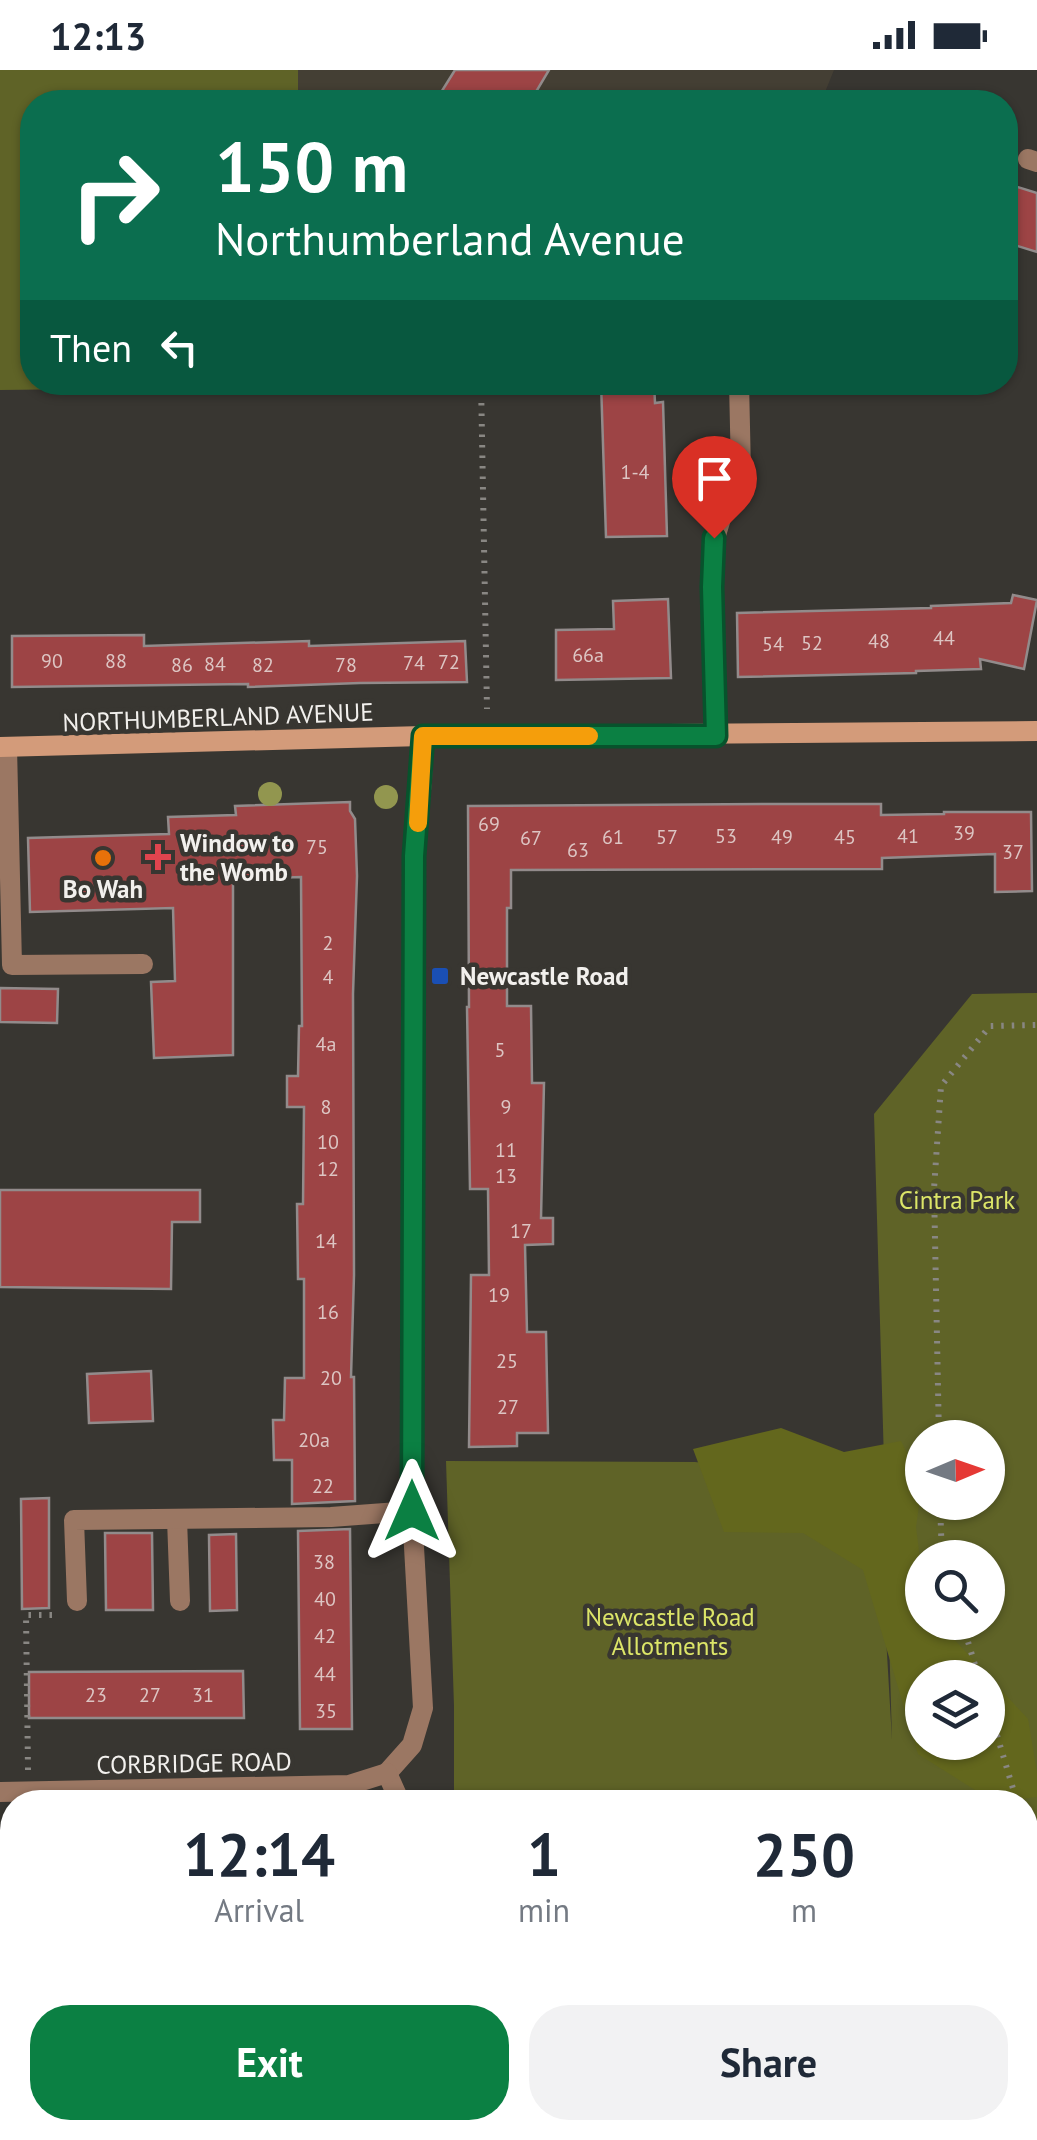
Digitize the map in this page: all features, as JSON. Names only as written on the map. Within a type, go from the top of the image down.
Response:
[{"type":"street","points":[[716,736],[714,538],[741,472],[739,395]]},
{"type":"street","name":"NORTHUMBERLAND AVENUE","points":[[4,747],[423,736],[1037,731]]},
{"type":"street","points":[[395,1790],[387,1773],[412,1745],[423,1708],[412,1511],[414,856],[423,736]]},
{"type":"street","points":[[4,747],[12,965],[142,964]]},
{"type":"street","points":[[77,1602],[74,1520],[331,1518],[412,1511]]},
{"type":"street","points":[[177,1519],[180,1602]]},
{"type":"street","name":"CORBRIDGE ROAD","points":[[120,1790],[349,1785],[387,1773]]},
{"type":"path","points":[[481,395],[487,736]]},
{"type":"path","points":[[939,1420],[934,1188],[941,1086],[990,1026],[1037,1026]]},
{"type":"path","points":[[28,1790],[26,1615],[53,1615],[77,1602]]},
{"type":"path","points":[[1004,1760],[1013,1790]]},
{"type":"shaded area","points":[[0,70],[834,70],[826,90],[20,90],[20,390],[0,390]]},
{"type":"shaded area","points":[[781,1428],[844,1452],[901,1441],[905,1449],[905,1520],[917,1520],[918,1540],[905,1540],[905,1640],[955,1640],[973,1660],[905,1660],[905,1711],[863,1570],[803,1533],[724,1532],[693,1449]]},
{"type":"shaded area","points":[[1005,1694],[1028,1719],[1037,1790],[975,1790],[928,1760],[1005,1760]]},
{"type":"green space","points":[[0,70],[298,70],[298,90],[20,90],[20,390],[0,390]]},
{"type":"green space","name":"Newcastle Road Allotments","points":[[1037,993],[1037,1790],[454,1790],[446,1461],[695,1462],[877,1481],[892,1740],[874,1114],[972,994]]},
{"type":"building","points":[[455,70],[549,70],[537,90],[442,90]]},
{"type":"building","points":[[1018,187],[1037,193],[1037,252],[1018,246]]},
{"type":"building","points":[[601,395],[655,395],[655,403],[663,402],[667,536],[606,537]]},
{"type":"building","points":[[1013,595],[1037,600],[1024,669],[980,659],[981,669],[738,677],[737,613],[1011,603]]},
{"type":"building","points":[[668,599],[671,678],[556,680],[556,630],[614,629],[613,601]]},
{"type":"building","points":[[144,635],[144,646],[465,641],[467,682],[12,687],[12,636]]},
{"type":"building","points":[[350,802],[355,819],[357,876],[351,1377],[355,1501],[292,1504],[292,1460],[274,1460],[273,1420],[284,1420],[285,1378],[304,1378],[304,1279],[298,1279],[297,1204],[303,1204],[304,1107],[287,1107],[287,1076],[298,1076],[302,1026],[301,877],[233,879],[233,1055],[154,1058],[151,982],[175,981],[173,908],[30,912],[28,838],[169,834],[168,817],[236,815],[235,806]]},
{"type":"building","points":[[881,804],[881,815],[1031,812],[1032,891],[995,892],[995,854],[882,858],[882,869],[511,870],[507,1006],[531,1006],[532,1083],[544,1083],[541,1218],[553,1218],[553,1244],[525,1245],[527,1332],[546,1332],[548,1433],[517,1433],[517,1446],[469,1447],[471,1275],[489,1275],[488,1189],[470,1189],[468,806]]},
{"type":"building","points":[[0,988],[58,989],[57,1023],[0,1022]]},
{"type":"building","points":[[0,1190],[200,1190],[200,1222],[172,1222],[171,1289],[0,1287]]},
{"type":"building","points":[[151,1371],[153,1421],[89,1423],[87,1374]]},
{"type":"building","points":[[49,1498],[49,1608],[22,1609],[21,1499]]},
{"type":"building","points":[[350,1529],[352,1729],[300,1729],[298,1531]]},
{"type":"building","points":[[105,1533],[152,1533],[153,1610],[106,1610]]},
{"type":"building","points":[[236,1534],[237,1610],[210,1611],[209,1535]]},
{"type":"building","points":[[243,1671],[244,1718],[29,1718],[29,1672]]},
{"type":"slow traffic","points":[[418,823],[423,736],[589,736]]},
{"type":"place","name":"Window to the Womb","points":[[158,857]]},
{"type":"place","name":"Bo Wah","points":[[103,858]]},
{"type":"place","name":"Newcastle Road","points":[[440,976]]},
{"type":"route","points":[[412,1511],[414,856],[423,736],[716,736],[714,538]]},
{"type":"park label","name":"Cintra Park","points":[[957,1200]]}]
